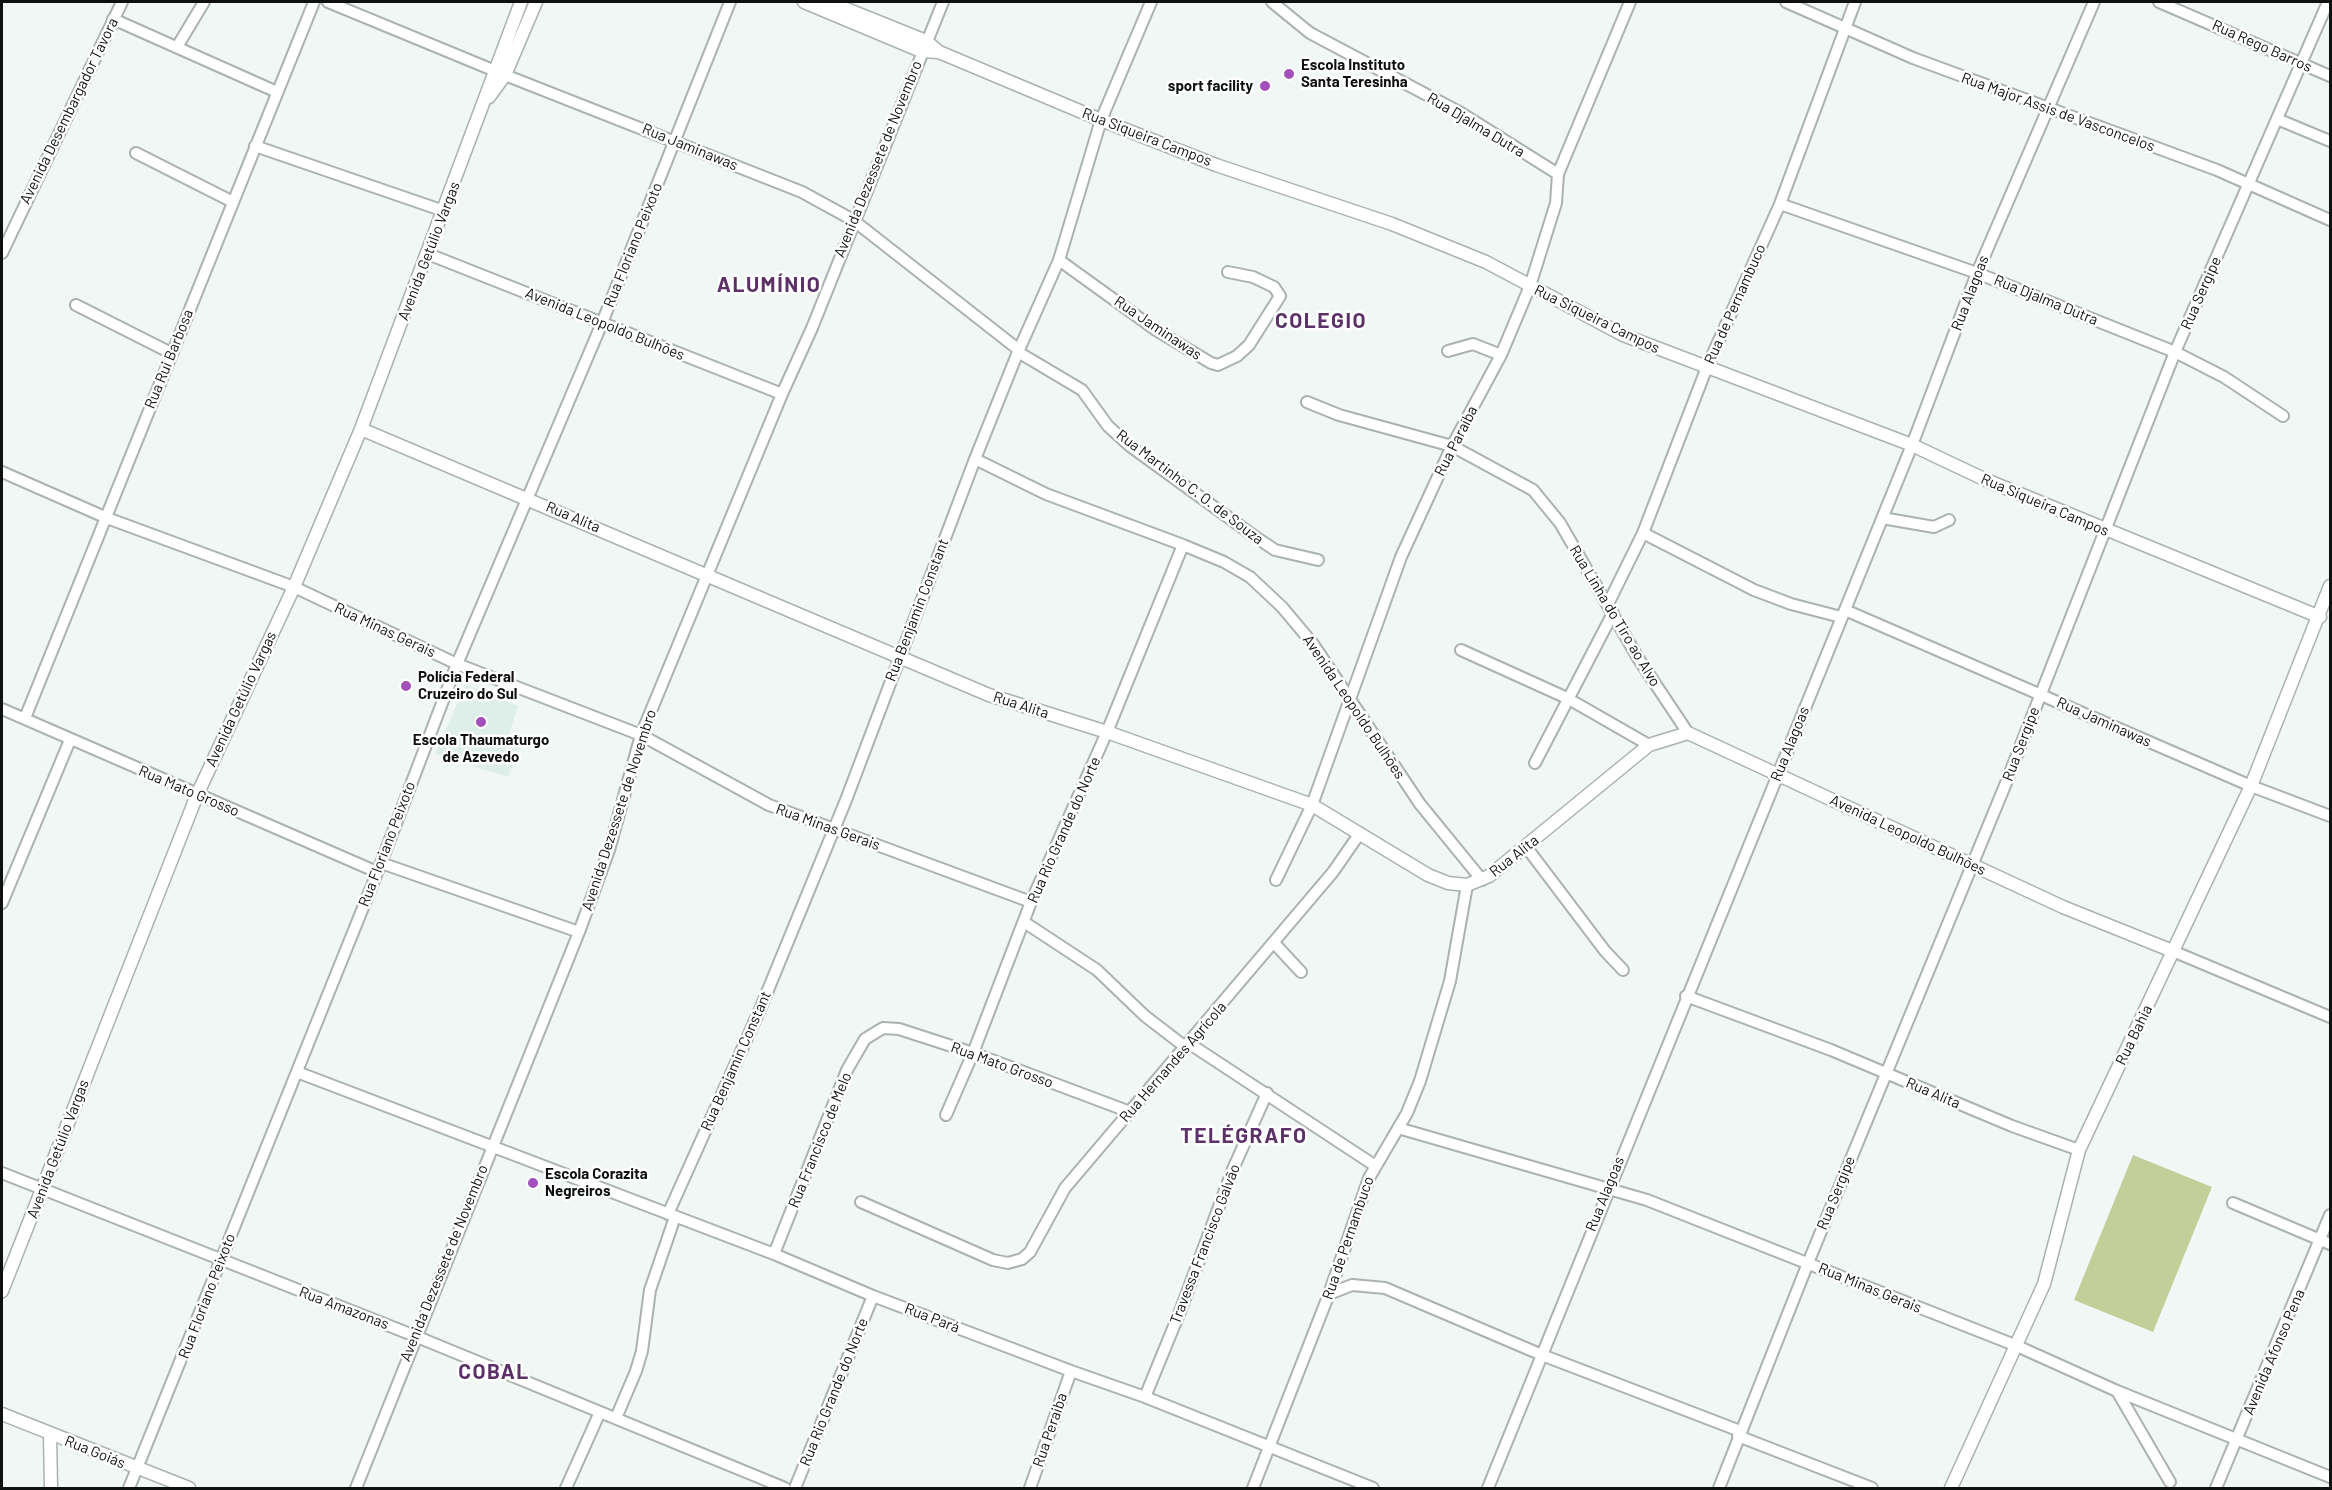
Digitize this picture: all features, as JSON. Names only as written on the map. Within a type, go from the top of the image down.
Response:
[{"type":"street","name":"Avenida Desembargador Tavora","points":[[2,253],[122,2]]},
{"type":"street","points":[[177,47],[204,2]]},
{"type":"street","name":"Rua Rui Barbosa","points":[[25,718],[314,2]]},
{"type":"street","name":"Rua Jaminawas","points":[[328,2],[802,192],[853,220],[1018,351]]},
{"type":"street","name":"Avenida Getúlio Vargas","points":[[499,72],[521,2]]},
{"type":"street","name":"Avenida Getúlio Vargas","points":[[2,1291],[197,795],[294,587],[361,429],[482,108],[536,2]]},
{"type":"street","name":"Rua Floriano Peixoto","points":[[129,1488],[379,867],[457,664],[530,498],[730,2]]},
{"type":"street","name":"Rua Siqueira Campos","points":[[804,2],[835,8],[1101,120],[1216,165],[1392,224],[1485,262],[1623,335],[1911,445],[1986,480],[2320,617]]},
{"type":"street","name":"Avenida Dezessete de Novembro","points":[[356,1488],[491,1146],[579,932],[609,850],[641,735],[782,394],[812,328],[853,220],[869,189],[943,2]]},
{"type":"street","name":"Rua Benjamin Constant","points":[[616,1418],[642,1351],[650,1290],[672,1216],[766,996],[834,828],[975,459],[1018,351],[1059,260],[1101,120],[1151,2]]},
{"type":"street","name":"Rua Djalma Dutra","points":[[1272,2],[1310,33],[1461,113],[1558,174]]},
{"type":"street","name":"Rua Paraíba","points":[[1275,880],[1312,805],[1393,578],[1452,446],[1501,355],[1530,286],[1556,203],[1558,174],[1630,2]]},
{"type":"street","name":"Rua Major Assis de Vasconcelos","points":[[1786,2],[1844,29],[1944,70],[2047,106],[2217,171],[2331,220]]},
{"type":"street","name":"Rua de Pernambuco","points":[[1535,763],[1611,609],[1643,533],[1707,367],[1780,204],[1855,2]]},
{"type":"street","name":"Rua Alagoas","points":[[1488,1488],[1882,518],[1977,273],[2047,106],[2094,2]]},
{"type":"street","name":"Rua Rego Barros","points":[[2159,2],[2331,76]]},
{"type":"street","name":"Rua Sergipe","points":[[1719,1488],[1808,1263],[1972,864],[2175,352],[2328,2]]},
{"type":"street","points":[[113,19],[277,92]]},
{"type":"street","points":[[2277,119],[2331,141]]},
{"type":"street","points":[[255,146],[444,211]]},
{"type":"street","points":[[136,153],[233,202]]},
{"type":"street","name":"Rua Djalma Dutra","points":[[1780,204],[1977,273],[2175,352],[2224,377],[2283,416]]},
{"type":"street","name":"Avenida Leopoldo Bulhões","points":[[428,254],[782,394]]},
{"type":"street","name":"Rua Jaminawas","points":[[1059,260],[1156,330],[1218,365],[1237,356],[1249,345],[1276,306],[1280,296],[1274,287],[1253,277],[1228,272]]},
{"type":"street","points":[[76,305],[171,353]]},
{"type":"street","points":[[1448,351],[1473,344],[1501,355]]},
{"type":"street","name":"Rua Martinho C. O. de Souza","points":[[1018,351],[1082,390],[1108,426],[1130,446],[1261,541],[1275,550],[1318,560]]},
{"type":"street","points":[[1307,402],[1339,415],[1452,446]]},
{"type":"street","name":"Rua Alita","points":[[361,429],[530,498],[898,658],[989,695],[1107,732],[1312,805],[1428,874],[1448,883],[1467,885],[1482,880],[1527,848],[1649,745]]},
{"type":"street","name":"Rua Linha do Tiro ao Alvo","points":[[1452,446],[1520,481],[1543,499],[1611,609],[1638,658],[1688,734]]},
{"type":"street","name":"Avenida Leopoldo Bulhões","points":[[975,459],[1046,494],[1183,544],[1250,577],[1276,601],[1313,644],[1420,804],[1482,880]]},
{"type":"street","name":"Rua Minas Gerais","points":[[2,472],[107,518],[294,587],[457,664],[641,735],[769,805],[1031,902]]},
{"type":"street","points":[[1882,518],[1934,527],[1949,520]]},
{"type":"street","name":"Rua Jaminawas","points":[[1643,533],[1754,590],[1791,604],[1843,614],[2040,694],[2251,786],[2331,816]]},
{"type":"street","name":"Rua Rio Grande do Norte","points":[[946,1115],[973,1053],[1031,902],[1107,732],[1183,544]]},
{"type":"street","name":"Rua Bahia","points":[[1951,1488],[2044,1284],[2079,1150],[2175,952],[2251,786],[2331,585]]},
{"type":"street","points":[[1461,650],[1492,662],[1567,698],[1649,745],[1688,734]]},
{"type":"street","name":"Rua Mato Grosso","points":[[2,709],[197,795],[379,867],[579,932]]},
{"type":"street","name":"Avenida Leopoldo Bulhões","points":[[1688,734],[2120,932],[2175,952],[2331,1017]]},
{"type":"street","points":[[2,903],[70,740]]},
{"type":"street","name":"Rua Hernandes Agrícola","points":[[861,1202],[978,1254],[1008,1263],[1022,1259],[1030,1252],[1065,1188],[1333,872],[1360,833]]},
{"type":"street","points":[[1527,848],[1605,951],[1623,970]]},
{"type":"street","name":"Rua de Pernambuco","points":[[1252,1488],[1329,1294],[1374,1165],[1407,1113],[1437,1032],[1450,981],[1467,885]]},
{"type":"street","points":[[1024,922],[1096,970],[1145,1016],[1187,1045],[1267,1093],[1374,1165]]},
{"type":"street","points":[[1274,943],[1301,972]]},
{"type":"street","name":"Rua Alita","points":[[1686,996],[2012,1126],[2079,1150]]},
{"type":"street","name":"Rua Mato Grosso","points":[[873,1032],[883,1028],[899,1029],[973,1053],[1130,1112]]},
{"type":"street","name":"Rua Francisco de Melo","points":[[774,1254],[847,1070],[860,1046],[873,1032]]},
{"type":"street","name":"Rua Pará","points":[[297,1072],[774,1254],[873,1296],[1145,1397],[1373,1488]]},
{"type":"street","name":"Travessa Francisco Galvão","points":[[1145,1397],[1181,1309],[1233,1169],[1267,1093]]},
{"type":"street","name":"Rua Minas Gerais","points":[[1398,1128],[1647,1200],[2017,1346],[2117,1391],[2331,1477]]},
{"type":"street","name":"Rua Amazonas","points":[[2,1173],[415,1336],[785,1488]]},
{"type":"street","points":[[2233,1203],[2326,1242]]},
{"type":"street","name":"Avenida Afonso Pena","points":[[2216,1488],[2326,1242],[2331,1215]]},
{"type":"street","points":[[1329,1294],[1352,1285],[1384,1288],[1872,1488]]},
{"type":"street","name":"Rua Rio Grande do Norte","points":[[795,1488],[873,1296]]},
{"type":"street","name":"Rua Peraiba","points":[[1030,1488],[1071,1371]]},
{"type":"street","points":[[2117,1391],[2170,1482]]},
{"type":"street","points":[[566,1488],[600,1412]]},
{"type":"street","name":"Rua Goiás","points":[[2,1414],[189,1488]]},
{"type":"street","points":[[50,1434],[51,1488]]},
{"type":"shaded area","name":"Escola Thaumaturgo de Azevedo","points":[[466,684],[518,706],[508,737],[522,743],[508,777],[435,754]]},
{"type":"green space","points":[[2133,1155],[2212,1187],[2153,1332],[2074,1300]]},
{"type":"place","name":"Escola Instituto Santa Teresinha","points":[[1289,74]]},
{"type":"place","name":"sport facility","points":[[1265,86]]},
{"type":"place","name":"Polícia Federal Cruzeiro do Sul","points":[[406,686]]},
{"type":"place","name":"Escola Thaumaturgo de Azevedo","points":[[481,722]]},
{"type":"place","name":"Escola Corazita Negreiros","points":[[533,1183]]},
{"type":"district","name":"ALUMÍNIO","points":[[769,285]]},
{"type":"district","name":"COLEGIO","points":[[1321,321]]},
{"type":"district","name":"TELÉGRAFO","points":[[1244,1136]]},
{"type":"district","name":"COBAL","points":[[494,1372]]}]
